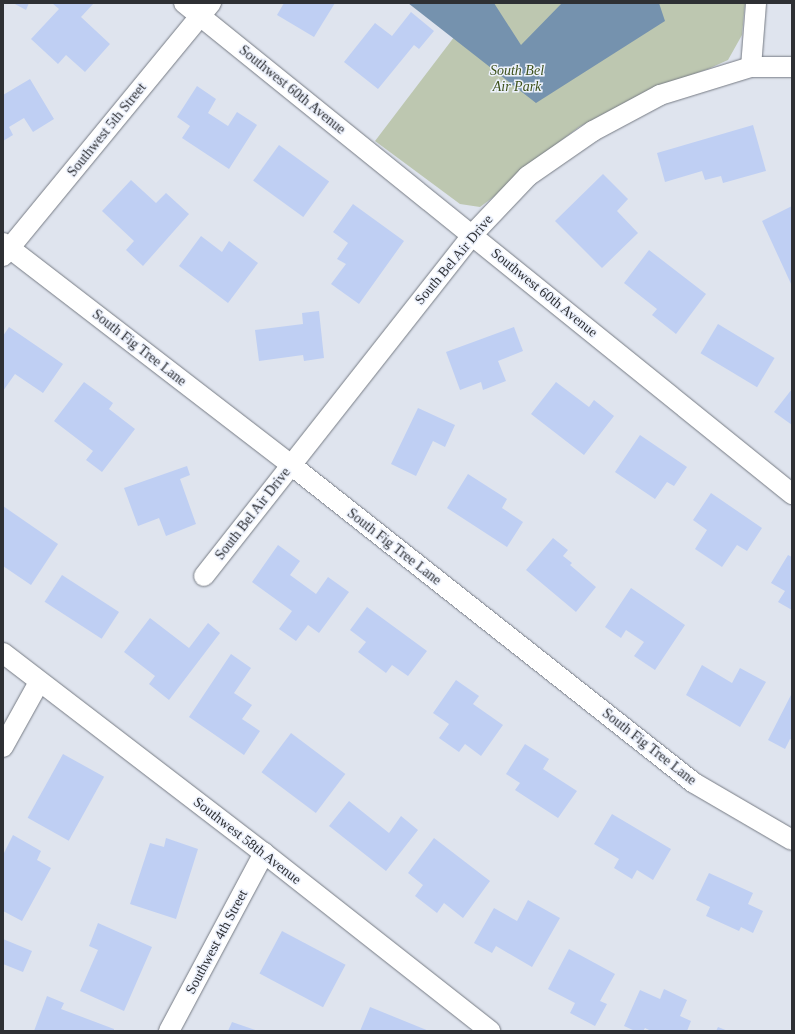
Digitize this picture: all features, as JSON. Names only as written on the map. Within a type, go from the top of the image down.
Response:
[{"type":"street","name":"Southwest 60th Avenue","points":[[184,3],[206,9],[472,235],[792,494]]},
{"type":"street","points":[[751,67],[756,3]]},
{"type":"street","name":"Southwest 5th Street","points":[[5,249],[206,9]]},
{"type":"street","name":"South Bel Air Drive","points":[[204,576],[472,235],[528,176],[593,131],[660,95],[751,67],[792,67]]},
{"type":"street","name":"South Fig Tree Lane","points":[[5,249],[291,466],[694,783],[792,840]]},
{"type":"street","name":"Southwest 58th Avenue","points":[[3,653],[264,853],[490,1031]]},
{"type":"street","points":[[3,746],[39,682]]},
{"type":"street","name":"Southwest 4th Street","points":[[169,1031],[264,853]]},
{"type":"green space","name":"South Bel Air Park","points":[[480,3],[745,3],[742,35],[728,60],[708,69],[647,91],[579,127],[525,168],[500,192],[480,207],[460,204],[375,141]]},
{"type":"water","points":[[408,3],[494,3],[521,45],[562,3],[659,3],[665,21],[536,103]]},
{"type":"building","points":[[13,3],[29,3],[26,10]]},
{"type":"building","points":[[52,3],[94,3],[81,17],[110,44],[85,72],[66,55],[58,64],[31,39],[59,9]]},
{"type":"building","points":[[284,3],[335,3],[314,37],[277,15]]},
{"type":"building","points":[[411,12],[434,31],[419,49],[414,45],[378,89],[344,62],[375,23],[392,36]]},
{"type":"building","points":[[30,79],[54,119],[33,132],[24,118],[9,127],[13,135],[3,141],[3,95]]},
{"type":"building","points":[[197,86],[216,99],[208,113],[228,126],[237,112],[257,125],[229,169],[182,138],[190,126],[177,117]]},
{"type":"building","points":[[753,125],[766,171],[723,183],[721,176],[705,180],[702,171],[665,182],[657,153]]},
{"type":"building","points":[[279,145],[329,181],[303,217],[253,181]]},
{"type":"building","points":[[603,174],[628,199],[617,211],[638,233],[602,268],[555,221]]},
{"type":"building","points":[[131,180],[156,203],[166,193],[189,214],[143,266],[126,250],[134,241],[102,211]]},
{"type":"building","points":[[353,204],[404,241],[359,304],[331,284],[346,264],[337,259],[348,243],[333,232]]},
{"type":"building","points":[[792,206],[792,286],[762,221]]},
{"type":"building","points":[[201,236],[222,252],[229,241],[258,263],[228,303],[179,266]]},
{"type":"building","points":[[649,250],[706,294],[676,334],[652,315],[657,309],[624,283]]},
{"type":"building","points":[[319,311],[324,358],[304,361],[303,355],[259,361],[255,330],[303,324],[302,313]]},
{"type":"building","points":[[718,324],[775,358],[757,387],[700,353]]},
{"type":"building","points":[[9,327],[63,364],[43,393],[15,374],[3,391],[3,336]]},
{"type":"building","points":[[514,327],[523,351],[498,361],[506,381],[483,390],[481,382],[460,390],[446,352]]},
{"type":"building","points":[[84,382],[113,403],[109,409],[135,429],[102,472],[86,460],[93,451],[54,421]]},
{"type":"building","points":[[556,382],[589,407],[594,400],[614,416],[584,455],[531,414]]},
{"type":"building","points":[[792,389],[792,425],[774,412]]},
{"type":"building","points":[[418,408],[455,425],[445,447],[433,441],[416,476],[391,464]]},
{"type":"building","points":[[640,435],[687,467],[674,486],[667,482],[655,499],[615,472]]},
{"type":"building","points":[[187,466],[190,475],[180,479],[196,524],[166,536],[159,518],[138,526],[124,488]]},
{"type":"building","points":[[468,474],[507,499],[502,508],[523,522],[507,547],[447,508]]},
{"type":"building","points":[[711,493],[762,528],[747,551],[737,545],[722,567],[695,549],[707,530],[693,520]]},
{"type":"building","points":[[3,506],[58,544],[31,585],[3,566]]},
{"type":"building","points":[[553,538],[568,550],[563,556],[572,563],[570,565],[596,587],[576,612],[526,570]]},
{"type":"building","points":[[278,545],[300,561],[290,575],[316,594],[328,577],[349,592],[319,633],[308,625],[296,641],[279,629],[292,611],[252,582]]},
{"type":"building","points":[[788,555],[792,557],[792,610],[778,602],[785,591],[771,583]]},
{"type":"building","points":[[62,575],[119,612],[102,639],[45,602]]},
{"type":"building","points":[[631,588],[685,625],[655,670],[634,656],[644,642],[626,630],[621,638],[605,627]]},
{"type":"building","points":[[367,607],[427,651],[408,676],[392,665],[386,673],[358,652],[366,642],[350,630]]},
{"type":"building","points":[[150,618],[189,648],[208,623],[220,633],[169,700],[149,684],[155,676],[124,652]]},
{"type":"building","points":[[231,654],[251,668],[234,693],[252,705],[242,719],[260,731],[244,755],[189,717]]},
{"type":"building","points":[[702,665],[732,683],[740,668],[766,682],[740,727],[686,695]]},
{"type":"building","points":[[456,680],[479,696],[473,704],[503,725],[481,756],[465,744],[459,752],[439,738],[449,724],[433,713]]},
{"type":"building","points":[[792,693],[792,740],[790,739],[785,749],[768,740]]},
{"type":"building","points":[[291,733],[345,774],[316,813],[262,772]]},
{"type":"building","points":[[525,744],[549,759],[543,769],[577,791],[558,818],[515,790],[520,783],[506,774]]},
{"type":"building","points":[[63,754],[104,777],[69,841],[28,818]]},
{"type":"building","points":[[349,801],[389,833],[401,816],[418,830],[386,871],[329,826]]},
{"type":"building","points":[[612,814],[671,849],[653,880],[637,870],[632,879],[614,868],[619,859],[594,844]]},
{"type":"building","points":[[13,835],[41,851],[37,860],[51,868],[22,921],[3,911],[3,855]]},
{"type":"building","points":[[166,838],[198,849],[176,919],[130,904],[150,843],[164,847]]},
{"type":"building","points":[[434,838],[490,881],[463,918],[444,903],[437,913],[415,896],[423,885],[408,873]]},
{"type":"building","points":[[709,873],[753,893],[748,904],[763,911],[753,933],[741,927],[739,931],[706,916],[710,907],[696,900]]},
{"type":"building","points":[[528,900],[560,918],[532,967],[496,946],[492,953],[474,943],[494,908],[517,921]]},
{"type":"building","points":[[98,923],[152,947],[124,1011],[80,991],[98,950],[89,946]]},
{"type":"building","points":[[282,931],[346,965],[323,1007],[259,973]]},
{"type":"building","points":[[3,939],[32,951],[23,972],[3,964]]},
{"type":"building","points":[[569,949],[615,974],[600,1001],[607,1004],[595,1026],[570,1013],[575,1003],[548,989]]},
{"type":"building","points":[[664,989],[687,1000],[680,1016],[691,1021],[687,1031],[651,1031],[645,1028],[643,1031],[635,1031],[624,1026],[640,990],[660,999]]},
{"type":"building","points":[[47,996],[64,1003],[61,1009],[114,1029],[114,1031],[34,1031]]},
{"type":"building","points":[[370,1007],[429,1031],[360,1031]]},
{"type":"building","points":[[232,1022],[258,1031],[228,1031]]},
{"type":"building","points":[[718,1027],[728,1031],[716,1031]]}]
